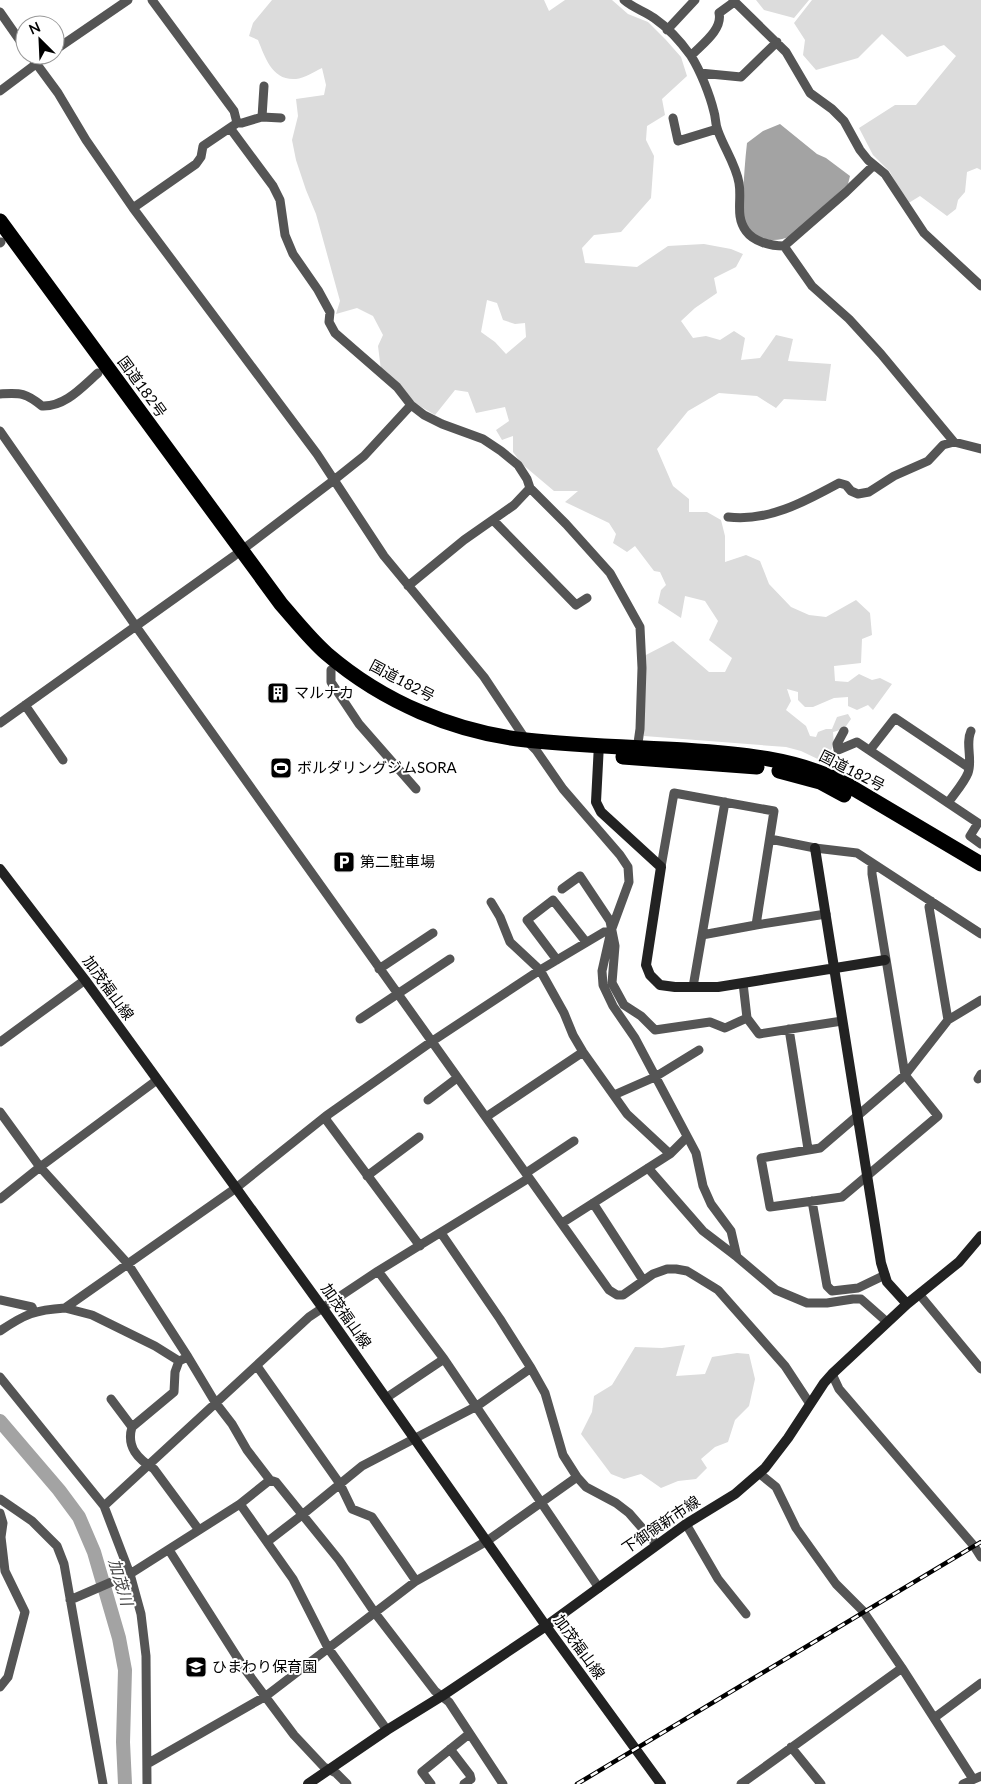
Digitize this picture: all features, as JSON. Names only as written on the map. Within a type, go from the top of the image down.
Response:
[{"type":"highway","name":"国道182号","points":[[0,222],[238,553],[277,615],[302,644],[331,670],[380,703],[412,720],[447,733],[489,744],[761,757],[803,766],[826,774],[846,784],[981,864]]},
{"type":"highway","name":"国道182号","points":[[0,242],[98,373],[238,553],[304,631],[327,654],[382,694],[415,710],[448,723],[531,745]]},
{"type":"highway","name":"国道182号","points":[[637,752],[758,767],[820,782],[844,794],[981,876]]},
{"type":"main road","points":[[599,750],[596,802],[601,812],[661,867],[646,965],[650,975],[660,985],[718,987],[885,960]]},
{"type":"main road","points":[[815,848],[881,1263],[887,1282],[907,1304]]},
{"type":"main road","name":"加茂福山線","points":[[2,876],[85,980],[158,1080],[322,1307],[546,1626],[662,1784]]},
{"type":"main road","name":"下御領新市線","points":[[308,1784],[546,1626],[656,1544],[735,1494],[760,1474],[788,1438],[832,1374],[907,1304],[942,1278],[959,1262],[981,1236]]},
{"type":"street","points":[[65,43],[128,0]]},
{"type":"street","points":[[152,0],[234,111],[234,126],[280,200],[285,234],[294,254],[330,312],[329,322],[334,333],[397,387],[412,405],[424,414],[442,424],[483,439],[518,465],[527,479],[530,488],[566,524],[610,573],[640,627],[642,668],[640,729],[637,752]]},
{"type":"street","points":[[667,30],[695,0]]},
{"type":"street","points":[[627,1],[652,17],[691,56],[700,74],[714,112],[717,129],[739,184],[738,211],[740,221],[746,232],[756,240],[776,246],[784,246],[874,165]]},
{"type":"street","points":[[691,56],[718,26],[719,13],[733,1],[786,52],[810,93],[832,109],[844,121],[860,150],[885,174],[924,233],[981,286]]},
{"type":"street","points":[[0,12],[15,34]]},
{"type":"street","points":[[700,74],[741,77],[777,42]]},
{"type":"street","points":[[0,91],[33,65]]},
{"type":"street","points":[[37,65],[58,93],[86,140],[134,208],[278,401],[334,480],[376,544],[408,586],[484,677],[563,789],[600,830],[628,867],[630,882],[611,931],[602,971],[603,985],[613,1006],[635,1038],[696,1153],[703,1186],[711,1204],[731,1231],[737,1257]]},
{"type":"street","points":[[262,117],[264,86]]},
{"type":"street","points":[[134,208],[196,164],[202,157],[203,146],[234,126],[262,117],[281,118]]},
{"type":"street","points":[[673,118],[678,141],[717,129]]},
{"type":"street","points":[[784,246],[812,286],[849,319],[887,361],[954,442]]},
{"type":"street","points":[[0,394],[18,392],[28,395],[42,406],[56,404],[70,397],[98,373]]},
{"type":"street","points":[[0,723],[238,553],[334,480],[364,456],[412,405]]},
{"type":"street","points":[[0,431],[379,969],[609,1290],[617,1295],[624,1295],[653,1274],[667,1269],[687,1271],[718,1290],[785,1366],[810,1404]]},
{"type":"street","points":[[728,517],[746,519],[796,506],[839,484],[846,485],[851,491],[858,494],[869,492],[894,476],[928,461],[942,445],[954,442],[981,449]]},
{"type":"street","points":[[408,586],[464,540],[514,505],[530,488]]},
{"type":"street","points":[[493,520],[576,605],[587,598]]},
{"type":"street","points":[[331,670],[331,682],[359,724],[416,789]]},
{"type":"street","points":[[25,705],[63,760]]},
{"type":"street","points":[[870,750],[895,718],[968,767]]},
{"type":"street","points":[[844,731],[837,744],[838,750],[857,742],[948,803],[979,821],[970,836],[981,844]]},
{"type":"street","points":[[948,803],[968,772],[970,756],[968,738],[971,731]]},
{"type":"street","points":[[661,867],[674,793],[774,811],[756,925]]},
{"type":"street","points":[[693,987],[725,802]]},
{"type":"street","points":[[770,839],[815,848],[857,853],[981,934]]},
{"type":"street","points":[[872,863],[885,960],[905,1075],[938,1116],[842,1197],[770,1207],[761,1158],[820,1148],[905,1075],[948,1020],[981,1000]]},
{"type":"street","points":[[562,889],[580,876],[610,921],[615,946],[612,983],[624,1005],[641,1016],[655,1030],[710,1022],[725,1028],[746,1018]]},
{"type":"street","points":[[557,960],[527,920],[553,900],[586,942]]},
{"type":"street","points":[[930,901],[929,906],[948,1020]]},
{"type":"street","points":[[491,902],[500,917],[510,942],[540,970],[564,1013],[573,1035],[614,1096],[627,1114],[670,1154]]},
{"type":"street","points":[[702,935],[826,914]]},
{"type":"street","points":[[65,1308],[236,1188],[326,1116],[431,1042],[540,970],[604,932],[611,931]]},
{"type":"street","points":[[379,969],[433,933]]},
{"type":"street","points":[[360,1019],[450,959]]},
{"type":"street","points":[[0,1042],[85,980]]},
{"type":"street","points":[[743,983],[746,1018],[759,1034],[842,1021]]},
{"type":"street","points":[[789,1029],[808,1149]]},
{"type":"street","points":[[614,1096],[655,1076],[699,1050]]},
{"type":"street","points":[[486,1117],[583,1052]]},
{"type":"street","points":[[428,1100],[457,1078]]},
{"type":"street","points":[[0,1200],[40,1167],[158,1080]]},
{"type":"street","points":[[0,1112],[40,1167],[128,1264],[247,1450],[270,1480],[276,1482],[339,1560],[375,1613],[436,1691],[449,1702],[504,1784]]},
{"type":"street","points":[[326,1116],[367,1176],[420,1246]]},
{"type":"street","points":[[367,1176],[419,1137]]},
{"type":"street","points":[[562,1223],[670,1154],[688,1137]]},
{"type":"street","points":[[104,1506],[309,1317],[378,1271],[441,1234],[528,1176],[574,1141]]},
{"type":"street","points":[[648,1168],[703,1231],[776,1290],[807,1303],[861,1300],[887,1322]]},
{"type":"street","points":[[812,1201],[827,1286],[832,1291],[858,1288],[884,1275]]},
{"type":"street","points":[[593,1202],[643,1280]]},
{"type":"street","points":[[441,1234],[500,1319],[531,1368],[544,1393],[563,1455],[576,1477],[586,1487],[616,1503],[629,1513],[656,1544]]},
{"type":"street","points":[[378,1271],[477,1406],[599,1588]]},
{"type":"street","points":[[919,1294],[981,1369]]},
{"type":"street","points":[[0,1300],[32,1307],[34,1312]]},
{"type":"street","points":[[0,1331],[23,1316],[34,1312],[65,1308],[92,1315],[155,1346],[179,1361]]},
{"type":"street","points":[[188,1357],[179,1361],[175,1372],[174,1392],[132,1427],[130,1436],[133,1448],[143,1463],[154,1469],[199,1530]]},
{"type":"street","points":[[386,1398],[444,1359]]},
{"type":"street","points":[[257,1366],[340,1484],[352,1509],[372,1517],[416,1581]]},
{"type":"street","points":[[267,1542],[362,1466],[477,1406],[531,1368]]},
{"type":"street","points":[[832,1374],[839,1389],[974,1546],[981,1557]]},
{"type":"street","points":[[0,1377],[104,1506],[141,1614],[146,1656],[147,1784]]},
{"type":"street","points":[[111,1399],[132,1427]]},
{"type":"street","points":[[760,1474],[776,1487],[796,1528],[836,1584],[863,1611],[934,1718],[977,1777],[962,1784]]},
{"type":"street","points":[[147,1764],[266,1696],[416,1581],[487,1541],[576,1477]]},
{"type":"street","points":[[70,1600],[128,1575],[240,1504],[270,1480]]},
{"type":"street","points":[[0,1499],[32,1521],[57,1546],[64,1564],[103,1784]]},
{"type":"street","points":[[240,1504],[294,1579],[328,1648],[387,1730]]},
{"type":"street","points":[[0,1513],[3,1523],[1,1537],[5,1571],[26,1612],[8,1677],[0,1687]]},
{"type":"street","points":[[686,1524],[718,1579],[746,1614]]},
{"type":"street","points":[[169,1550],[244,1668],[294,1735],[324,1767],[336,1773],[347,1784]]},
{"type":"street","points":[[741,1784],[902,1668]]},
{"type":"street","points":[[934,1718],[981,1683]]},
{"type":"street","points":[[431,1784],[422,1772],[469,1734]]},
{"type":"street","points":[[791,1747],[822,1784]]},
{"type":"street","points":[[450,1749],[470,1775],[471,1779],[464,1784]]},
{"type":"shaded area","points":[[272,0],[544,0],[549,11],[565,0],[612,0],[628,14],[648,22],[681,57],[687,76],[662,99],[665,115],[647,126],[646,140],[654,156],[651,198],[621,232],[594,235],[582,248],[585,263],[637,267],[668,246],[704,244],[731,249],[743,254],[736,267],[714,278],[717,293],[695,308],[681,321],[693,338],[706,336],[720,340],[734,331],[745,338],[741,360],[760,358],[776,335],[793,339],[788,361],[831,364],[826,401],[784,399],[776,408],[757,396],[719,393],[688,411],[657,449],[673,486],[689,499],[689,512],[707,512],[721,520],[725,536],[725,562],[746,555],[760,561],[769,584],[791,607],[809,615],[826,617],[856,600],[870,613],[872,635],[862,639],[861,663],[834,666],[835,681],[848,682],[859,674],[872,680],[880,678],[892,684],[873,710],[868,705],[857,710],[848,706],[848,697],[834,698],[813,707],[805,707],[798,700],[798,692],[787,689],[791,701],[786,710],[806,726],[810,736],[816,737],[818,732],[832,729],[837,717],[848,714],[851,719],[844,729],[833,732],[834,745],[824,762],[801,751],[786,747],[644,736],[642,657],[673,641],[709,672],[725,672],[732,658],[709,640],[718,621],[705,601],[685,596],[681,618],[658,603],[661,590],[666,585],[660,572],[654,571],[635,546],[627,552],[613,543],[616,534],[609,523],[565,502],[578,491],[554,491],[522,464],[513,452],[513,436],[502,440],[496,430],[509,421],[505,407],[476,413],[468,392],[455,390],[435,415],[411,401],[381,370],[378,346],[383,335],[373,316],[357,308],[336,314],[340,301],[316,214],[296,160],[292,140],[298,116],[296,99],[324,95],[326,85],[322,68],[296,79],[288,79],[281,76],[271,67],[258,40],[249,36],[253,23]],"holes":[[[487,300],[497,303],[503,320],[515,324],[525,323],[526,337],[506,354],[495,342],[481,332]]]},
{"type":"shaded area","points":[[756,0],[809,0],[794,18],[764,10]]},
{"type":"shaded area","points":[[812,0],[981,0],[981,170],[977,168],[967,172],[965,192],[958,200],[956,209],[947,216],[920,196],[907,204],[890,172],[873,155],[859,128],[895,105],[916,105],[956,56],[944,45],[907,57],[882,34],[858,58],[816,70],[803,55],[805,40],[794,23]]},
{"type":"shaded area","points":[[780,124],[817,154],[826,158],[850,176],[848,184],[791,236],[783,239],[768,240],[754,234],[749,229],[742,214],[746,149],[747,143],[763,131]]},
{"type":"shaded area","points":[[685,1345],[676,1376],[705,1374],[712,1357],[737,1353],[749,1354],[755,1379],[749,1406],[735,1420],[728,1442],[715,1447],[701,1459],[707,1468],[696,1479],[678,1481],[661,1488],[641,1474],[624,1479],[611,1474],[581,1434],[592,1412],[594,1396],[612,1385],[635,1347],[662,1348]]},
{"type":"waterway","name":"加茂川","points":[[0,1421],[59,1490],[79,1517],[94,1552],[119,1638],[125,1670],[123,1742],[125,1784]]},
{"type":"railway","points":[[577,1784],[981,1542]]},
{"type":"place","name":"マルナカ","points":[[278,693]]},
{"type":"place","name":"ボルダリングジムSORA","points":[[281,768]]},
{"type":"place","name":"第二駐車場","points":[[344,862]]},
{"type":"place","name":"ひまわり保育園","points":[[196,1667]]}]
